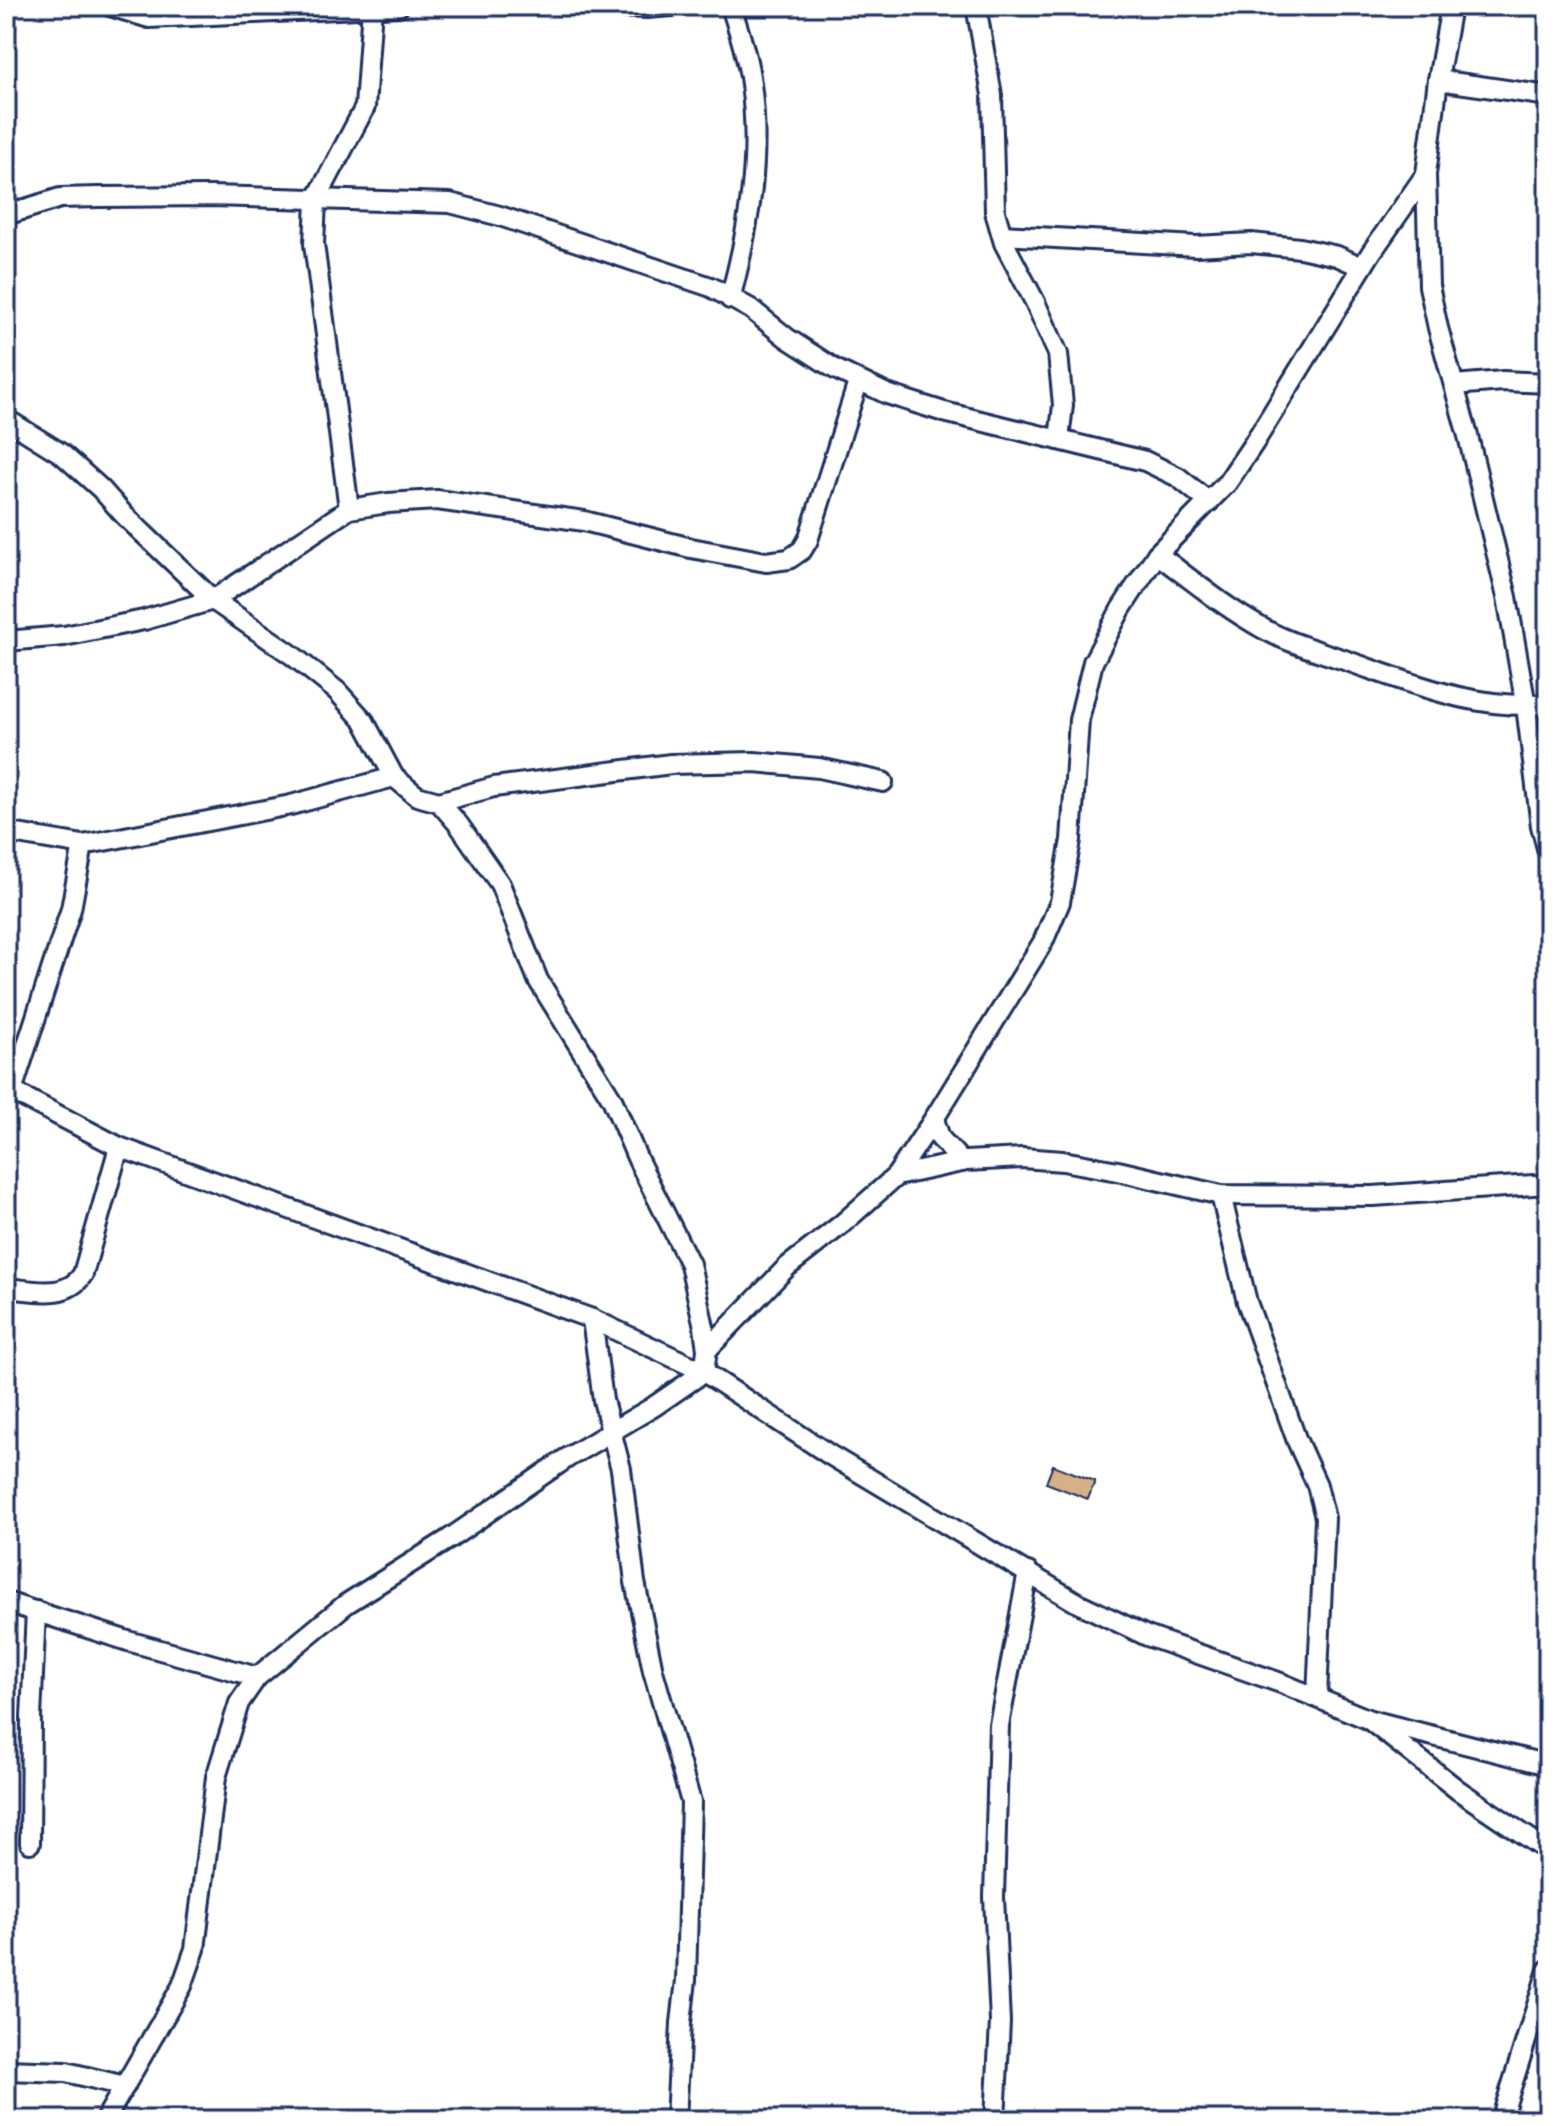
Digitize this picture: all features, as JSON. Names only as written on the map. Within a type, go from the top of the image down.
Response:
[{"type":"street","points":[[110,6],[149,18],[179,11],[399,6]]},
{"type":"street","points":[[584,6],[671,6]]},
{"type":"street","points":[[730,299],[749,222],[755,122],[746,57],[731,6]]},
{"type":"street","points":[[976,6],[992,95],[995,212],[1002,235],[1058,354],[1063,405],[1059,440]]},
{"type":"street","points":[[1451,6],[1426,174],[1429,286],[1493,536],[1526,706],[1541,826],[1548,852]]},
{"type":"street","points":[[349,509],[314,244],[316,200],[365,107],[365,7]]},
{"type":"street","points":[[1438,80],[1548,96]]},
{"type":"street","points":[[707,1350],[787,1267],[896,1176],[1043,942],[1060,902],[1071,840],[1079,720],[1093,662],[1121,609],[1157,554],[1227,483],[1362,267],[1426,174]]},
{"type":"street","points":[[6,215],[60,198],[210,196],[450,203],[500,216],[711,287],[751,309],[787,338],[858,382],[944,412],[1145,461],[1178,477],[1209,502]]},
{"type":"street","points":[[1002,235],[1196,246],[1275,245],[1337,256],[1362,267]]},
{"type":"street","points":[[1454,385],[1503,381],[1548,383]]},
{"type":"street","points":[[6,641],[64,636],[117,626],[213,600],[349,509],[388,503],[437,500],[584,521],[691,548],[766,562],[789,559],[802,550],[808,540],[858,382]]},
{"type":"street","points":[[6,419],[62,454],[213,600],[337,691],[364,721],[394,777],[417,796],[439,802],[494,787],[671,764],[754,762],[819,768],[883,782]]},
{"type":"street","points":[[1157,554],[1236,612],[1300,645],[1464,700],[1526,706],[1548,704]]},
{"type":"street","points":[[6,832],[83,845],[291,805],[394,777]]},
{"type":"street","points":[[105,2120],[182,1986],[195,1949],[216,1777],[239,1703],[257,1677],[346,1604],[704,1372],[707,1350],[690,1264],[638,1160],[612,1099],[538,980],[500,884],[439,802]]},
{"type":"street","points":[[83,845],[71,909],[9,1090],[119,1147],[592,1319],[704,1372],[830,1455],[1076,1602],[1147,1636],[1317,1697],[1370,1720],[1548,1765]]},
{"type":"street","points":[[934,1119],[940,1138],[962,1162]]},
{"type":"street","points":[[6,1288],[61,1291],[76,1285],[83,1274],[119,1147]]},
{"type":"street","points":[[896,1176],[962,1162],[1022,1158],[1063,1161],[1118,1171],[1221,1195],[1373,1196],[1548,1184]]},
{"type":"street","points":[[1221,1195],[1247,1302],[1292,1427],[1317,1485],[1325,1518],[1317,1697]]},
{"type":"street","points":[[592,1319],[603,1400],[621,1469],[635,1582],[653,1671],[691,1802],[686,1980],[676,2120]]},
{"type":"street","points":[[995,2120],[1000,2022],[994,1897],[999,1725],[1028,1572]]},
{"type":"street","points":[[6,1602],[128,1641],[257,1677]]},
{"type":"street","points":[[30,1843],[36,1611]]},
{"type":"street","points":[[1370,1720],[1458,1790],[1548,1851]]},
{"type":"street","points":[[1501,2120],[1548,1970]]},
{"type":"street","points":[[6,2070],[66,2072],[125,2086]]},
{"type":"building","points":[[1053,1465],[1095,1481],[1088,1499],[1046,1483]]}]
